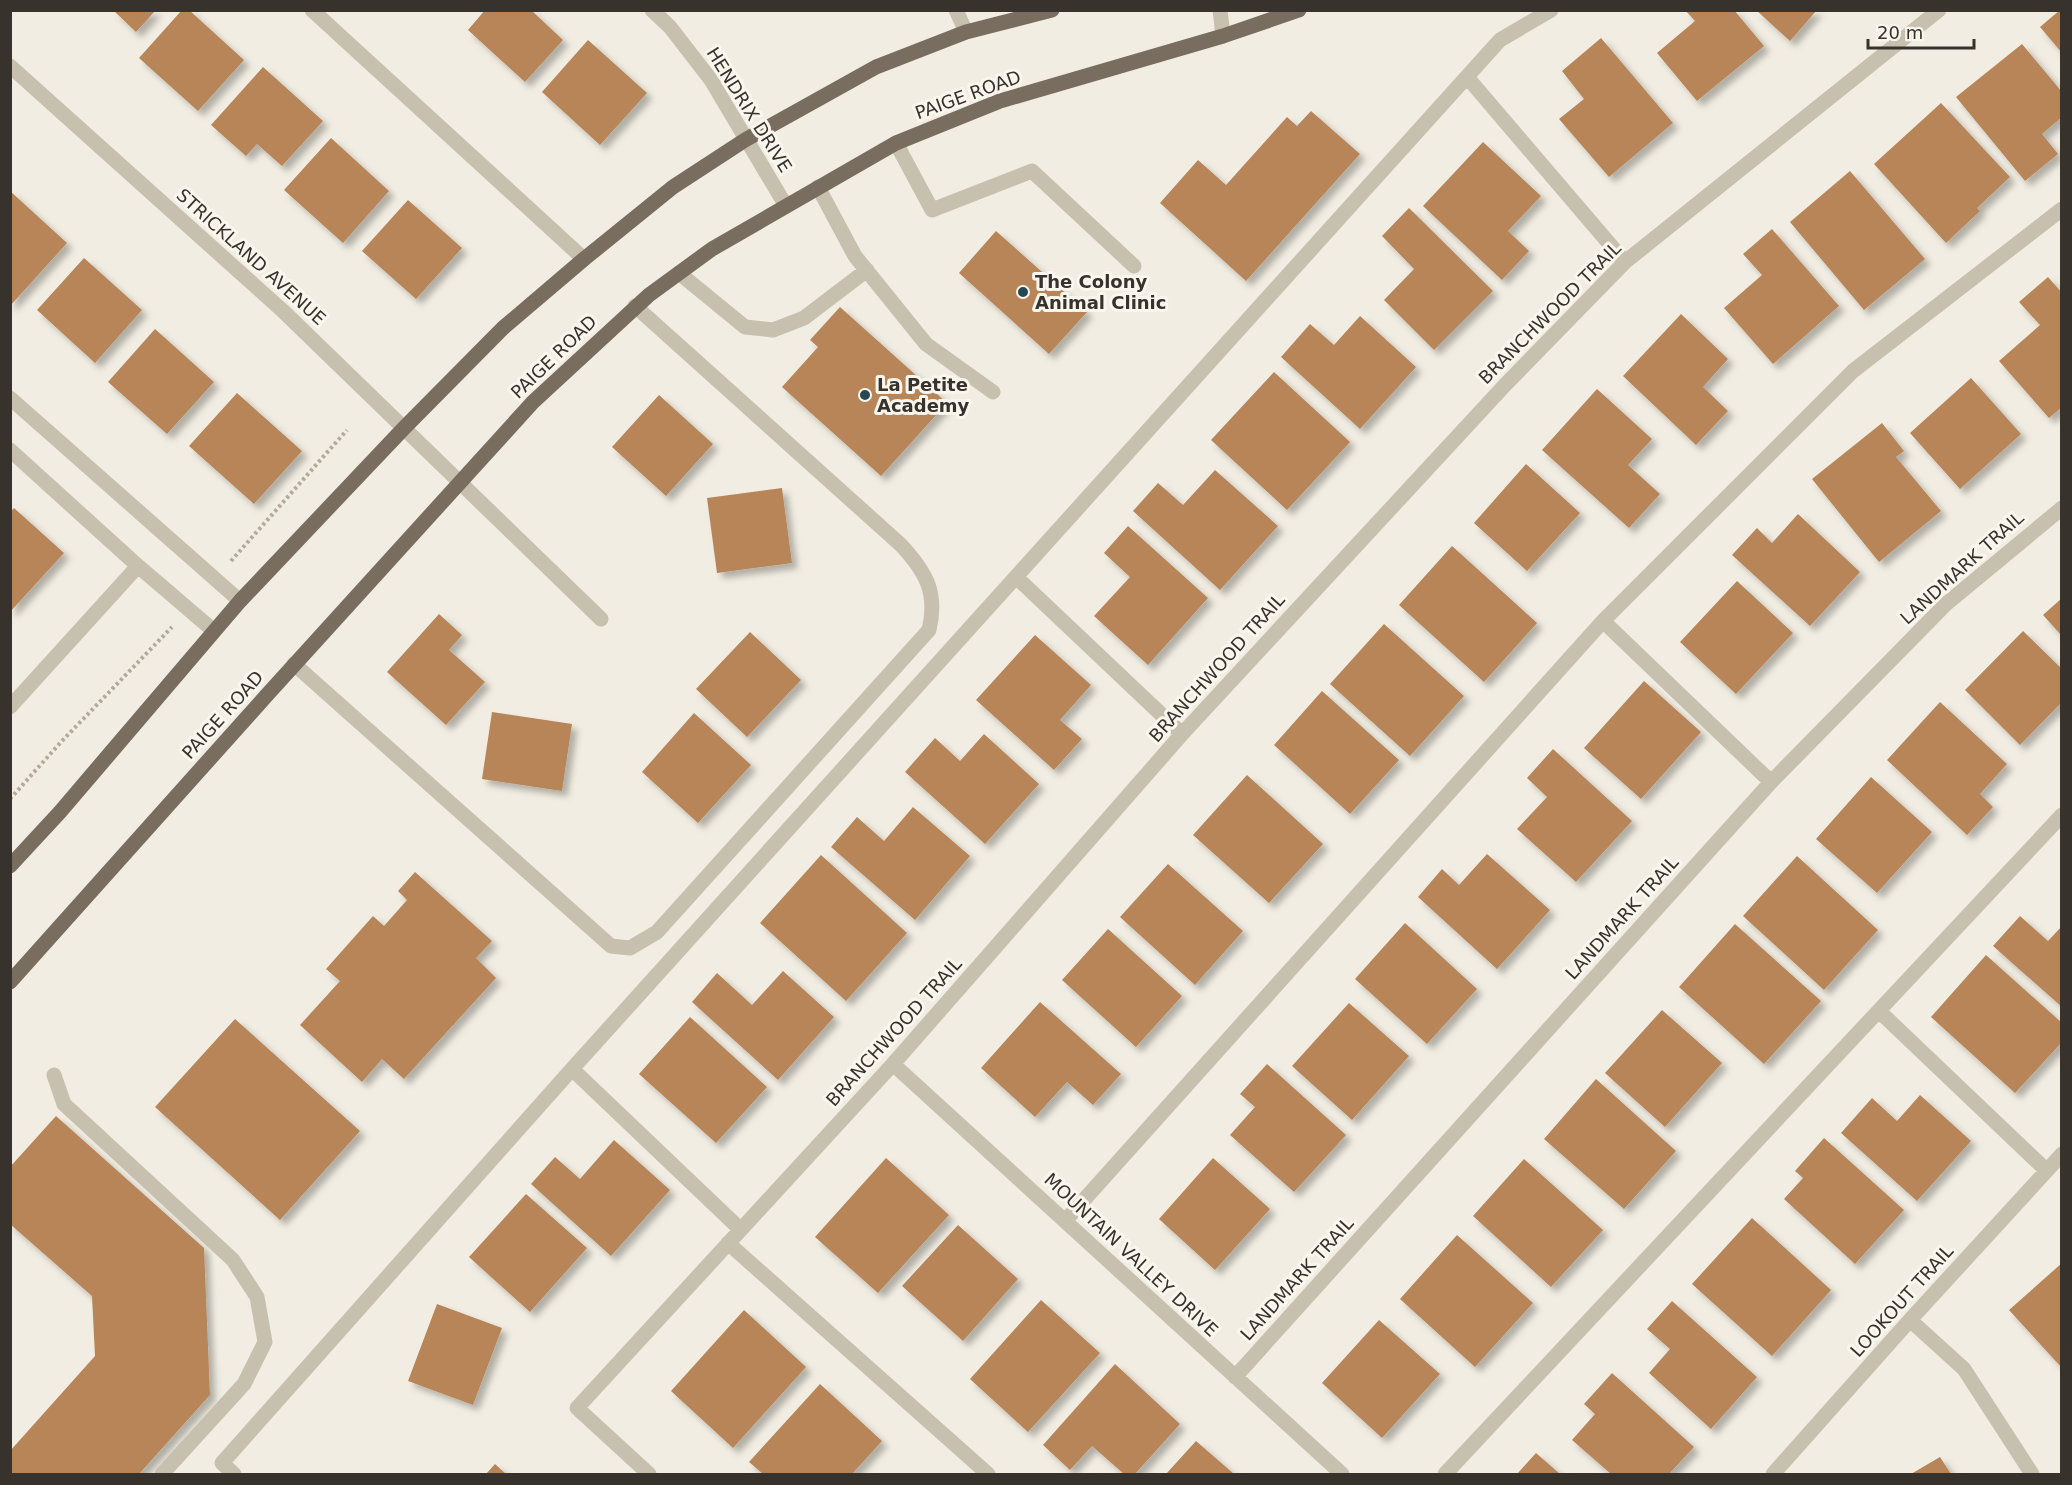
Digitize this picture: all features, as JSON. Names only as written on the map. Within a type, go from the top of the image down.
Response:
[{"type":"main road","points":[[10,866],[60,812],[240,601],[503,328],[584,259],[673,188],[745,140],[876,67],[966,32],[1052,10]]},
{"type":"main road","name":"PAIGE ROAD","points":[[10,982],[294,664],[533,402],[635,306],[678,273],[712,249],[896,143],[1000,101],[1223,36],[1299,10]]},
{"type":"street","points":[[312,10],[584,259]]},
{"type":"street","name":"HENDRIX DRIVE","points":[[652,10],[670,27],[711,80],[786,206]]},
{"type":"street","points":[[956,10],[966,32]]},
{"type":"street","points":[[1220,10],[1223,36]]},
{"type":"street","points":[[234,1474],[222,1463],[572,1069],[1500,40],[1551,10]]},
{"type":"street","name":"BRANCHWOOD TRAIL","points":[[649,1474],[577,1408],[893,1064],[1182,734],[1505,385],[1625,262],[1939,10]]},
{"type":"street","name":"STRICKLAND AVENUE","points":[[10,66],[283,311],[601,619]]},
{"type":"street","points":[[1467,77],[1625,262]]},
{"type":"street","points":[[896,143],[932,210],[1032,171],[1134,266]]},
{"type":"street","points":[[818,187],[855,256],[926,344],[993,392]]},
{"type":"street","points":[[1065,1221],[1603,621],[1853,371],[2061,209]]},
{"type":"street","points":[[678,273],[745,327],[773,330],[804,318],[867,270]]},
{"type":"street","points":[[294,664],[611,946],[630,948],[657,932],[929,630],[933,615],[929,586],[920,565],[901,545],[635,306]]},
{"type":"street","points":[[10,398],[240,601]]},
{"type":"street","points":[[10,450],[138,566],[214,631]]},
{"type":"street","name":"LANDMARK TRAIL","points":[[1235,1377],[1771,782],[1946,604],[2061,508]]},
{"type":"street","points":[[10,707],[138,566]]},
{"type":"street","points":[[1016,577],[1182,734]]},
{"type":"street","points":[[1603,621],[1771,782]]},
{"type":"street","points":[[1445,1474],[2061,815]]},
{"type":"street","points":[[1879,1011],[2046,1170]]},
{"type":"street","name":"MOUNTAIN VALLEY DRIVE","points":[[893,1064],[1342,1474]]},
{"type":"street","points":[[572,1069],[740,1229]]},
{"type":"street","points":[[54,1075],[64,1104],[233,1260],[257,1297],[265,1342],[244,1384],[162,1474]]},
{"type":"street","name":"LOOKOUT TRAIL","points":[[1773,1474],[2061,1154]]},
{"type":"street","points":[[728,1243],[988,1474]]},
{"type":"street","points":[[1910,1320],[1964,1370],[2032,1474]]},
{"type":"building","points":[[113,10],[156,10],[136,32]]},
{"type":"building","points":[[182,10],[189,10],[244,60],[198,111],[139,58]]},
{"type":"building","points":[[485,10],[531,10],[563,40],[525,82],[468,30]]},
{"type":"building","points":[[1685,10],[1734,10],[1764,46],[1697,101],[1657,53],[1695,21]]},
{"type":"building","points":[[1756,10],[1817,10],[1790,41]]},
{"type":"building","points":[[2062,10],[2062,53],[2040,27]]},
{"type":"building","points":[[1601,38],[1673,123],[1609,177],[1559,119],[1584,99],[1562,71]]},
{"type":"building","points":[[588,40],[647,93],[600,145],[542,92]]},
{"type":"building","points":[[2022,44],[2062,92],[2062,117],[2042,134],[2058,154],[2025,181],[1956,97]]},
{"type":"building","points":[[263,67],[323,121],[282,166],[257,144],[246,156],[211,125]]},
{"type":"building","points":[[1941,103],[2010,177],[1977,208],[1980,211],[1946,243],[1874,164]]},
{"type":"building","points":[[1311,111],[1360,154],[1246,281],[1160,203],[1198,160],[1226,185],[1287,117],[1297,126]]},
{"type":"building","points":[[331,138],[389,191],[343,243],[284,190]]},
{"type":"building","points":[[1483,142],[1541,196],[1508,231],[1529,251],[1502,280],[1423,206]]},
{"type":"building","points":[[1850,171],[1925,259],[1864,310],[1790,222]]},
{"type":"building","points":[[10,191],[67,243],[10,306]]},
{"type":"building","points":[[408,200],[462,248],[416,299],[362,251]]},
{"type":"building","points":[[1409,208],[1493,291],[1434,350],[1384,300],[1414,269],[1382,236]]},
{"type":"building","points":[[1772,229],[1839,306],[1773,364],[1724,308],[1762,275],[1743,254]]},
{"type":"building","name":"The Colony Animal Clinic","points":[[996,231],[1087,312],[1049,354],[959,273]]},
{"type":"building","points":[[84,258],[142,310],[95,363],[37,310]]},
{"type":"building","points":[[2048,277],[2062,293],[2062,407],[2049,418],[1999,361],[2040,325],[2019,302]]},
{"type":"building","name":"La Petite Academy","points":[[840,307],[947,403],[881,476],[782,387],[818,347],[810,340]]},
{"type":"building","points":[[1681,314],[1728,359],[1703,387],[1728,411],[1696,445],[1623,376]]},
{"type":"building","points":[[1360,316],[1416,367],[1360,429],[1281,357],[1310,324],[1334,345]]},
{"type":"building","points":[[155,329],[214,382],[167,434],[108,382]]},
{"type":"building","points":[[1274,372],[1350,442],[1287,510],[1211,440]]},
{"type":"building","points":[[1971,378],[2021,434],[1960,489],[1910,433]]},
{"type":"building","points":[[1597,389],[1652,439],[1628,465],[1660,494],[1629,528],[1542,450]]},
{"type":"building","points":[[237,393],[302,451],[254,504],[189,446]]},
{"type":"building","points":[[659,395],[713,444],[666,496],[612,447]]},
{"type":"building","points":[[1882,423],[1904,451],[1896,457],[1941,511],[1879,562],[1812,479]]},
{"type":"building","points":[[1526,464],[1580,513],[1527,571],[1474,523]]},
{"type":"building","points":[[1215,470],[1278,526],[1220,590],[1133,511],[1158,483],[1183,505]]},
{"type":"building","points":[[782,488],[792,563],[717,573],[707,498]]},
{"type":"building","points":[[14,508],[64,553],[10,612],[10,512]]},
{"type":"building","points":[[1798,514],[1860,572],[1810,626],[1732,555],[1757,528],[1772,543]]},
{"type":"building","points":[[1128,526],[1208,598],[1148,665],[1094,616],[1130,577],[1104,553]]},
{"type":"building","points":[[1452,546],[1537,623],[1484,682],[1399,605]]},
{"type":"building","points":[[1737,581],[1793,633],[1736,694],[1680,642]]},
{"type":"building","points":[[2062,598],[2062,636],[2043,615]]},
{"type":"building","points":[[439,614],[462,635],[449,650],[485,682],[446,725],[387,672]]},
{"type":"building","points":[[1384,624],[1464,696],[1410,756],[1330,684]]},
{"type":"building","points":[[2023,631],[2062,669],[2062,702],[2020,745],[1965,690]]},
{"type":"building","points":[[750,632],[801,680],[747,737],[696,689]]},
{"type":"building","points":[[1035,635],[1091,685],[1060,720],[1082,739],[1054,770],[976,700]]},
{"type":"building","points":[[1644,681],[1701,732],[1641,799],[1584,748]]},
{"type":"building","points":[[1322,691],[1399,760],[1350,814],[1274,745]]},
{"type":"building","points":[[1940,702],[2007,764],[1980,794],[1993,807],[1967,835],[1887,760]]},
{"type":"building","points":[[492,712],[572,724],[562,791],[482,779]]},
{"type":"building","points":[[694,713],[751,765],[698,823],[642,772]]},
{"type":"building","points":[[984,734],[1039,784],[985,844],[905,772],[935,738],[960,761]]},
{"type":"building","points":[[1553,749],[1632,821],[1576,882],[1517,829],[1547,797],[1527,778]]},
{"type":"building","points":[[1247,775],[1323,844],[1269,903],[1193,835]]},
{"type":"building","points":[[1871,777],[1932,832],[1877,893],[1816,839]]},
{"type":"building","points":[[913,807],[970,856],[915,920],[831,847],[857,817],[884,841]]},
{"type":"building","points":[[1487,854],[1550,910],[1497,969],[1418,897],[1442,869],[1459,885]]},
{"type":"building","points":[[821,855],[907,933],[846,1001],[760,923]]},
{"type":"building","points":[[1797,856],[1878,930],[1824,990],[1743,916]]},
{"type":"building","points":[[1168,864],[1243,931],[1195,985],[1120,917]]},
{"type":"building","points":[[415,872],[492,941],[476,958],[496,978],[404,1079],[382,1059],[362,1082],[300,1025],[340,981],[326,969],[373,916],[384,926],[407,900],[398,891]]},
{"type":"building","points":[[2020,916],[2048,941],[2062,926],[2062,1007],[1993,946]]},
{"type":"building","points":[[1405,923],[1477,989],[1427,1044],[1355,979]]},
{"type":"building","points":[[1735,924],[1821,1001],[1764,1064],[1679,987]]},
{"type":"building","points":[[1108,929],[1182,996],[1136,1047],[1062,980]]},
{"type":"building","points":[[1986,955],[2062,1023],[2062,1042],[2015,1093],[1931,1017]]},
{"type":"building","points":[[783,971],[834,1017],[778,1080],[692,1002],[717,973],[752,1005]]},
{"type":"building","points":[[1040,1002],[1121,1074],[1093,1105],[1067,1082],[1035,1117],[981,1068]]},
{"type":"building","points":[[1349,1003],[1409,1056],[1352,1120],[1292,1066]]},
{"type":"building","points":[[1662,1010],[1722,1063],[1665,1127],[1605,1073]]},
{"type":"building","points":[[690,1017],[767,1087],[716,1143],[639,1074]]},
{"type":"building","points":[[235,1019],[360,1131],[280,1220],[155,1107]]},
{"type":"building","points":[[1267,1064],[1346,1135],[1294,1192],[1230,1135],[1255,1107],[1240,1094]]},
{"type":"building","points":[[1596,1079],[1676,1151],[1624,1209],[1544,1139]]},
{"type":"building","points":[[1920,1095],[1971,1141],[1917,1201],[1841,1133],[1872,1098],[1897,1121]]},
{"type":"building","points":[[56,1116],[204,1248],[210,1395],[139,1474],[10,1474],[10,1451],[95,1356],[92,1296],[10,1224],[10,1167]]},
{"type":"building","points":[[1824,1138],[1904,1210],[1855,1264],[1784,1199],[1803,1178],[1795,1171]]},
{"type":"building","points":[[614,1140],[670,1190],[611,1256],[531,1184],[555,1157],[580,1179]]},
{"type":"building","points":[[886,1158],[949,1215],[878,1293],[815,1237]]},
{"type":"building","points":[[1213,1158],[1270,1209],[1215,1270],[1159,1219]]},
{"type":"building","points":[[1524,1159],[1603,1230],[1551,1287],[1473,1216]]},
{"type":"building","points":[[526,1194],[587,1248],[530,1312],[469,1257]]},
{"type":"building","points":[[1752,1218],[1831,1290],[1772,1356],[1692,1284]]},
{"type":"building","points":[[958,1225],[1018,1279],[963,1341],[902,1286]]},
{"type":"building","points":[[1457,1235],[1533,1303],[1475,1367],[1400,1299]]},
{"type":"building","points":[[2062,1263],[2062,1368],[2009,1310]]},
{"type":"building","points":[[1041,1300],[1100,1353],[1028,1432],[970,1379]]},
{"type":"building","points":[[1672,1301],[1757,1377],[1711,1429],[1649,1373],[1670,1349],[1647,1329]]},
{"type":"building","points":[[437,1304],[502,1328],[473,1405],[408,1381]]},
{"type":"building","points":[[744,1310],[806,1367],[733,1448],[671,1391]]},
{"type":"building","points":[[1379,1320],[1440,1374],[1382,1438],[1322,1383]]},
{"type":"building","points":[[1115,1364],[1180,1424],[1135,1474],[1124,1474],[1092,1446],[1070,1470],[1043,1445]]},
{"type":"building","points":[[1612,1373],[1694,1447],[1669,1474],[1611,1474],[1572,1440],[1595,1414],[1584,1404]]},
{"type":"building","points":[[820,1384],[882,1441],[852,1474],[763,1474],[749,1462]]},
{"type":"building","points":[[1196,1441],[1234,1474],[1166,1474]]},
{"type":"building","points":[[1536,1453],[1560,1474],[1517,1474]]},
{"type":"building","points":[[1940,1457],[1951,1474],[1911,1474]]},
{"type":"building","points":[[495,1464],[506,1474],[486,1474]]},
{"type":"place","name":"The Colony Animal Clinic","points":[[1023,292]]},
{"type":"place","name":"La Petite Academy","points":[[865,395]]}]
